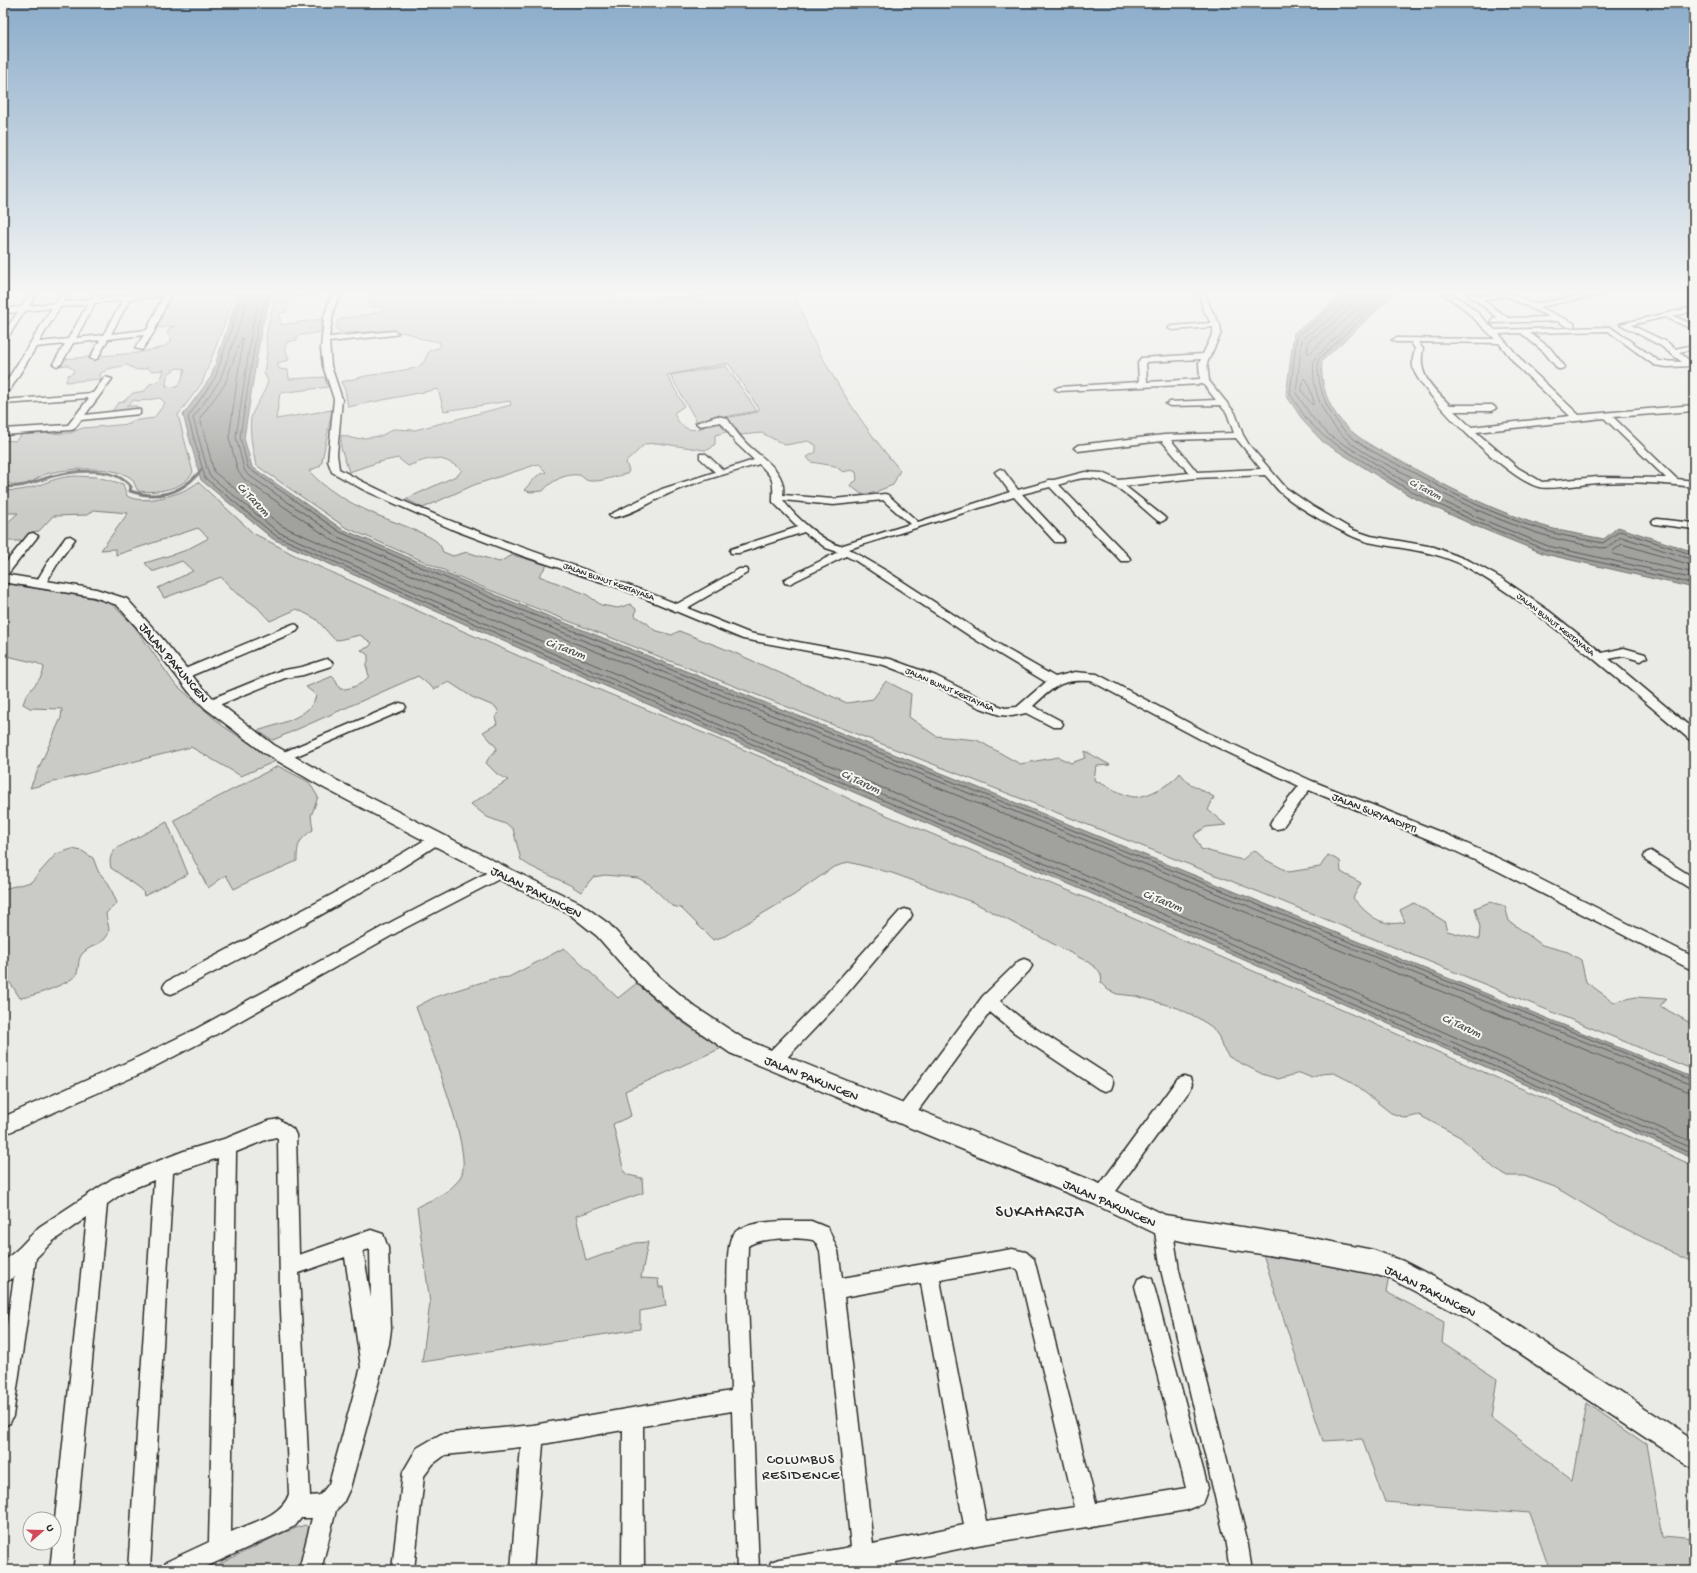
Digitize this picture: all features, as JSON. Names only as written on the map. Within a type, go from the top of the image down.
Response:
[{"type":"street","points":[[3,389],[7,388],[20,366]]},
{"type":"street","name":"JALAN BUNUT KERTAYASA","points":[[327,366],[336,385],[338,403],[332,455],[335,470],[367,488],[457,528],[527,554],[594,575],[736,632],[760,640],[828,650],[893,664],[932,679],[982,704],[1004,712],[1016,712],[1026,707],[1054,681]]},
{"type":"street","points":[[1142,366],[1143,384]]},
{"type":"street","points":[[1059,389],[1205,381],[1202,373],[1204,366]]},
{"type":"street","points":[[1417,366],[1419,374],[1424,382],[1469,430],[1513,468],[1538,485],[1590,480],[1674,481],[1694,484]]},
{"type":"street","points":[[1522,366],[1577,418]]},
{"type":"street","points":[[3,432],[64,429],[71,427],[108,380]]},
{"type":"street","name":"JALAN BUNUT KERTAYASA","points":[[1205,381],[1231,413],[1239,435],[1266,472],[1290,496],[1350,532],[1369,538],[1430,550],[1466,563],[1482,572],[1525,599],[1692,732]]},
{"type":"street","points":[[3,402],[97,394],[113,391]]},
{"type":"street","points":[[1170,404],[1223,402]]},
{"type":"street","points":[[1449,408],[1492,408]]},
{"type":"street","points":[[1469,430],[1577,418],[1694,408]]},
{"type":"street","points":[[78,418],[137,412]]},
{"type":"street","points":[[1607,416],[1674,481]]},
{"type":"street","points":[[700,423],[724,420],[742,444],[762,460],[779,487],[778,502],[805,528],[830,546],[843,550],[883,574],[1026,666],[1054,681]]},
{"type":"street","points":[[1078,448],[1164,438],[1239,435]]},
{"type":"street","points":[[1164,438],[1195,476]]},
{"type":"street","points":[[703,456],[720,472]]},
{"type":"street","points":[[614,515],[641,504],[665,491],[720,472],[762,460]]},
{"type":"street","points":[[1000,472],[1016,493],[1059,540]]},
{"type":"street","points":[[1116,483],[1131,483],[1195,476],[1266,472]]},
{"type":"street","points":[[789,581],[843,550],[1051,482],[1093,474],[1102,476],[1116,483],[1161,519]]},
{"type":"street","points":[[1051,482],[1125,559]]},
{"type":"street","points":[[778,498],[833,502],[885,498],[916,525]]},
{"type":"street","points":[[1657,522],[1694,526]]},
{"type":"street","points":[[735,551],[805,528]]},
{"type":"street","points":[[3,573],[33,536]]},
{"type":"street","points":[[40,584],[56,557],[70,539]]},
{"type":"street","points":[[678,608],[743,570]]},
{"type":"street","name":"JALAN PAKUNCEN","points":[[3,578],[105,594],[122,602],[136,615],[210,704],[240,728],[283,757],[435,839],[574,908],[603,930],[646,978],[688,1013],[737,1046],[1102,1196],[1163,1226],[1191,1232],[1312,1250],[1373,1262],[1395,1269],[1474,1310],[1694,1454]]},
{"type":"street","points":[[184,674],[293,628]]},
{"type":"street","points":[[1599,658],[1624,652],[1641,657]]},
{"type":"street","points":[[210,704],[283,674],[303,671],[328,663]]},
{"type":"street","name":"JALAN SURYAADIPTI","points":[[1054,681],[1075,676],[1093,677],[1204,736],[1307,784],[1445,840],[1501,866],[1694,964]]},
{"type":"street","points":[[283,757],[400,707]]},
{"type":"street","points":[[1026,707],[1057,724]]},
{"type":"street","points":[[1277,824],[1307,784]]},
{"type":"street","points":[[171,987],[350,892],[395,866],[435,839]]},
{"type":"street","points":[[1651,856],[1694,885]]},
{"type":"street","points":[[3,1126],[136,1067],[200,1035],[400,924],[500,872]]},
{"type":"street","points":[[772,1061],[827,1004],[905,915]]},
{"type":"street","points":[[905,1114],[989,1002],[1024,966]]},
{"type":"street","points":[[989,1002],[1021,1028],[1105,1083]]},
{"type":"street","points":[[1102,1196],[1184,1084]]},
{"type":"street","points":[[3,1274],[27,1254],[46,1234],[118,1185],[184,1160],[227,1147],[268,1130],[279,1128],[287,1135],[290,1267],[300,1494],[296,1507],[287,1518],[174,1570]]},
{"type":"street","points":[[220,1548],[227,1147]]},
{"type":"street","points":[[139,1570],[164,1168]]},
{"type":"street","points":[[61,1570],[98,1198]]},
{"type":"street","points":[[1163,1226],[1170,1270],[1236,1539],[1241,1570]]},
{"type":"street","points":[[748,1570],[738,1278],[739,1241],[746,1235],[755,1232],[811,1230],[819,1231],[825,1238],[829,1251],[833,1289],[875,1562]]},
{"type":"street","points":[[290,1267],[371,1239],[376,1241],[379,1248],[381,1329],[379,1344],[371,1368],[339,1488],[335,1497],[320,1508],[296,1507]]},
{"type":"street","points":[[3,1416],[27,1254]]},
{"type":"street","points":[[833,1289],[1012,1258],[1019,1259],[1027,1266],[1089,1517]]},
{"type":"street","points":[[929,1273],[977,1534]]},
{"type":"street","points":[[779,1570],[875,1562],[977,1534],[1089,1517],[1187,1499],[1194,1496],[1198,1488],[1145,1286]]},
{"type":"street","points":[[403,1570],[414,1472],[425,1456],[441,1445],[533,1435],[633,1419],[742,1399]]},
{"type":"street","points":[[633,1419],[633,1570]]},
{"type":"street","points":[[522,1570],[533,1435]]},
{"type":"street","points":[[310,1570],[327,1504]]},
{"type":"shaded area","points":[[69,366],[120,366],[108,369],[100,374],[101,379],[66,382],[68,375],[73,373],[74,370]]},
{"type":"shaded area","points":[[130,366],[208,366],[202,383],[178,415],[193,472],[183,483],[161,491],[138,491],[131,478],[113,471],[101,469],[77,469],[55,472],[43,475],[24,486],[11,484],[3,480],[3,440],[15,441],[23,434],[70,433],[83,428],[130,424],[132,421],[154,418],[165,403],[160,398],[140,401],[134,400],[126,406],[137,406],[134,411],[110,414],[118,403],[123,402],[133,393],[145,391],[150,384],[160,380],[164,370],[151,371],[148,368],[137,370]],"holes":[[[177,368],[185,369],[181,381],[177,387],[166,386],[167,376]]]},
{"type":"shaded area","points":[[265,366],[278,366],[279,369],[288,370],[289,379],[324,377],[328,387],[280,393],[276,419],[332,410],[322,461],[320,466],[309,471],[322,484],[353,504],[435,540],[443,552],[453,556],[467,552],[499,562],[513,555],[547,565],[539,576],[586,594],[601,605],[618,608],[630,604],[636,609],[635,616],[647,623],[654,630],[672,635],[679,631],[733,652],[847,703],[873,699],[886,681],[911,694],[909,717],[936,736],[977,740],[1020,764],[1058,757],[1071,763],[1085,758],[1085,751],[1110,765],[1096,766],[1094,780],[1120,793],[1134,797],[1139,797],[1159,789],[1172,781],[1180,773],[1189,783],[1214,797],[1208,810],[1226,825],[1206,827],[1194,835],[1201,849],[1242,860],[1254,850],[1266,860],[1289,872],[1320,867],[1328,855],[1340,861],[1341,872],[1361,883],[1353,898],[1370,915],[1382,922],[1405,922],[1400,910],[1414,903],[1444,921],[1447,931],[1479,939],[1480,927],[1475,908],[1490,902],[1505,906],[1509,921],[1542,945],[1568,952],[1581,960],[1586,982],[1614,1002],[1636,997],[1666,999],[1660,1006],[1694,1025],[1694,1070],[1259,892],[487,589],[345,527],[256,465],[251,438],[251,417],[267,385],[268,381],[264,373]]},
{"type":"shaded area","points":[[419,366],[712,366],[667,375],[684,406],[674,413],[676,418],[685,428],[694,430],[699,429],[704,427],[703,424],[716,421],[720,423],[726,432],[715,435],[715,444],[710,449],[705,450],[657,443],[645,444],[626,462],[629,471],[627,474],[604,480],[590,481],[579,475],[569,475],[554,481],[543,491],[530,492],[524,490],[537,476],[546,472],[538,464],[474,485],[423,508],[406,499],[458,475],[462,470],[442,459],[430,459],[408,466],[398,458],[379,462],[349,472],[341,448],[341,435],[355,439],[381,436],[393,429],[415,430],[511,405],[510,401],[444,411],[438,389],[348,407],[345,390],[341,382],[366,376],[417,368]]},
{"type":"shaded area","points":[[726,366],[757,411],[697,422],[670,375]]},
{"type":"shaded area","points":[[731,366],[828,366],[842,391],[875,440],[900,470],[893,485],[870,494],[861,494],[850,485],[857,480],[856,472],[851,470],[843,472],[835,466],[811,462],[807,457],[816,452],[816,445],[808,441],[785,445],[762,433],[740,435],[725,418],[758,412],[759,409]]},
{"type":"shaded area","points":[[75,476],[97,477],[123,484],[127,496],[134,499],[143,500],[164,497],[184,491],[198,482],[253,533],[302,559],[530,661],[766,759],[862,805],[1091,900],[1584,1116],[1694,1166],[1694,1263],[1622,1227],[1555,1187],[1524,1176],[1507,1176],[1495,1169],[1460,1137],[1419,1115],[1406,1118],[1391,1113],[1350,1081],[1334,1073],[1321,1074],[1312,1078],[1300,1073],[1278,1079],[1262,1074],[1229,1057],[1212,1027],[1198,1018],[1178,1008],[1135,996],[1117,994],[1108,990],[1101,983],[1102,979],[1099,971],[1088,962],[975,903],[892,873],[848,862],[832,868],[794,895],[725,936],[713,940],[681,908],[672,906],[649,884],[638,878],[605,875],[593,877],[581,892],[521,860],[513,829],[508,825],[487,817],[471,804],[508,780],[497,774],[486,763],[497,748],[483,732],[497,724],[495,717],[499,713],[496,707],[472,697],[449,682],[434,689],[418,676],[273,740],[257,731],[283,723],[308,709],[313,703],[316,695],[306,687],[333,676],[340,689],[360,684],[366,679],[369,676],[366,665],[368,662],[368,655],[361,650],[369,647],[372,643],[360,635],[338,640],[334,639],[316,619],[297,609],[270,621],[257,607],[234,591],[221,577],[164,598],[158,588],[193,571],[182,561],[155,571],[152,571],[145,563],[184,551],[207,539],[208,537],[198,528],[116,555],[116,549],[101,550],[128,513],[94,510],[87,515],[53,516],[39,531],[32,532],[23,541],[3,541],[3,527],[18,513],[3,513],[3,490],[22,490],[56,479]]},
{"type":"shaded area","points":[[3,583],[87,597],[111,603],[135,627],[174,683],[223,726],[276,761],[241,776],[191,747],[30,788],[61,718],[62,709],[30,708],[23,704],[25,698],[41,677],[44,667],[37,663],[3,655]]},
{"type":"shaded area","points":[[278,766],[309,782],[318,797],[311,816],[313,830],[305,836],[300,843],[298,847],[297,861],[249,881],[234,889],[226,875],[208,888],[174,820]]},
{"type":"shaded area","points":[[167,822],[188,874],[144,896],[143,891],[140,888],[111,868],[111,857],[117,848]]},
{"type":"shaded area","points":[[72,849],[82,851],[93,858],[98,871],[109,884],[117,903],[106,913],[109,928],[108,935],[101,942],[89,948],[82,954],[79,960],[76,975],[70,980],[48,990],[20,998],[9,981],[3,984],[3,889],[31,882],[56,854]]},
{"type":"shaded area","points":[[564,948],[618,998],[637,983],[678,1019],[699,1034],[724,1047],[625,1091],[631,1116],[613,1124],[624,1172],[628,1175],[642,1178],[643,1193],[576,1216],[586,1261],[635,1243],[648,1242],[641,1278],[658,1279],[659,1287],[663,1287],[666,1306],[640,1311],[640,1329],[422,1362],[430,1303],[417,1207],[448,1191],[461,1176],[463,1163],[461,1144],[447,1093],[416,1007],[435,997],[492,979],[509,977]]},
{"type":"shaded area","points":[[1263,1254],[1354,1267],[1389,1277],[1386,1292],[1444,1322],[1442,1343],[1497,1379],[1491,1418],[1573,1480],[1587,1403],[1647,1445],[1663,1536],[1694,1539],[1694,1570],[1550,1570],[1530,1513],[1385,1502],[1362,1439],[1323,1441]]},
{"type":"shaded area","points":[[305,1525],[311,1529],[301,1570],[207,1570],[285,1532]]},
{"type":"water","name":"Ci Tarum","points":[[215,366],[255,366],[244,438],[252,467],[342,529],[503,598],[994,794],[1694,1078],[1694,1159],[1174,929],[589,679],[273,539],[201,480],[183,415],[211,377]]},
{"type":"water","name":"Ci Tarum","points":[[1290,366],[1322,366],[1322,378],[1326,395],[1334,411],[1351,431],[1374,447],[1442,484],[1482,503],[1542,526],[1604,539],[1618,527],[1694,552],[1694,588],[1545,554],[1473,525],[1410,496],[1323,442],[1304,422],[1286,395]]},
{"type":"waterway","points":[[3,486],[10,487],[28,484],[53,476],[73,472],[95,471],[124,480],[131,487],[130,491],[141,494],[161,495],[170,493],[187,484],[202,469]]},
{"type":"district","name":"SUKAHARJA","points":[[1040,1210]]},
{"type":"district","name":"COLUMBUS RESIDENCE","points":[[801,1466]]}]
